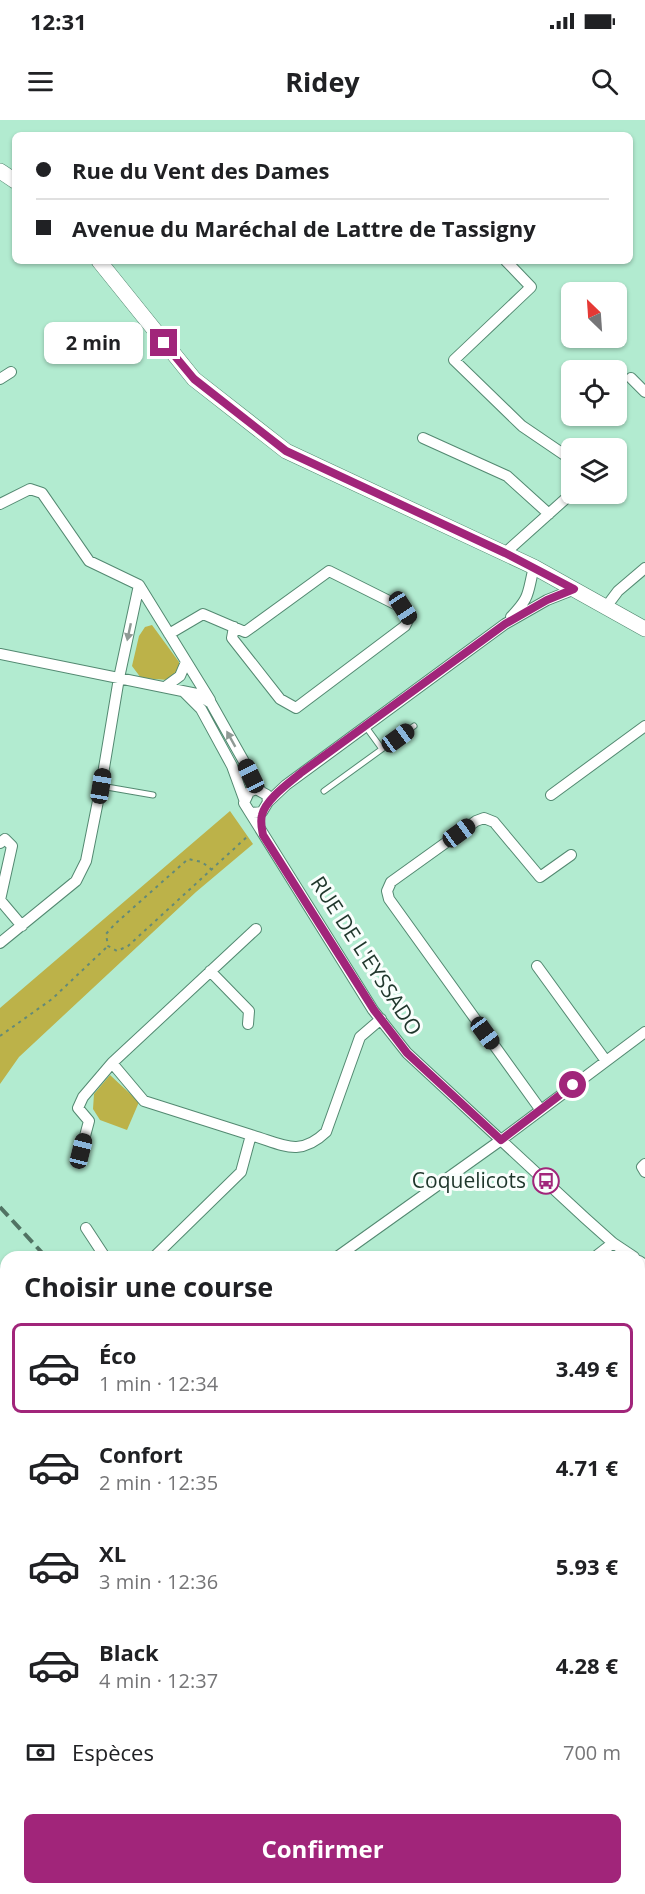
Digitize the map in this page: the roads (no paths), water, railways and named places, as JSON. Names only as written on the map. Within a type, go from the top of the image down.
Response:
[{"type":"main road","points":[[101,264],[194,379],[286,451],[534,567],[645,629]]},
{"type":"street","points":[[509,264],[531,287],[454,360],[522,426],[561,453]]},
{"type":"street","points":[[0,379],[11,372]]},
{"type":"street","points":[[631,378],[645,392]]},
{"type":"street","points":[[423,438],[507,476],[549,514]]},
{"type":"street","points":[[0,504],[30,489],[42,493],[89,561],[140,585],[211,703],[264,799],[261,832]]},
{"type":"street","points":[[505,553],[561,504]]},
{"type":"street","points":[[505,624],[525,602],[534,567]]},
{"type":"street","points":[[606,607],[618,591],[645,568]]},
{"type":"street","points":[[169,634],[204,614],[234,627],[244,632],[329,571],[403,608],[409,618],[405,626],[296,708],[280,699],[232,638],[234,627]]},
{"type":"street","points":[[0,943],[76,881],[86,861],[119,678],[140,585]]},
{"type":"street","points":[[250,813],[264,799],[505,624],[547,600],[574,589]]},
{"type":"street","points":[[0,654],[197,694],[211,703]]},
{"type":"street","points":[[165,687],[180,676],[186,662]]},
{"type":"street","name":"RUE DE L'EYSSADO","points":[[184,692],[201,709],[231,765],[244,798],[245,807],[381,1019],[407,1053],[626,1251]]},
{"type":"street","points":[[551,795],[645,726]]},
{"type":"street","points":[[244,798],[252,790],[264,799]]},
{"type":"street","points":[[540,1109],[389,899],[387,891],[391,882],[477,820],[484,818],[494,822],[540,877],[571,855]]},
{"type":"street","points":[[0,843],[5,839],[12,846],[0,900],[21,926]]},
{"type":"street","points":[[81,1151],[89,1121],[78,1108],[83,1097],[112,1063],[256,929]]},
{"type":"street","points":[[537,966],[606,1061]]},
{"type":"street","points":[[210,971],[249,1011],[248,1024]]},
{"type":"street","points":[[112,1063],[144,1101],[299,1148],[315,1143],[326,1132],[360,1037],[381,1019]]},
{"type":"street","points":[[345,1251],[501,1140],[645,1032]]},
{"type":"street","points":[[160,1251],[241,1172],[251,1135]]},
{"type":"street","points":[[645,1164],[642,1167],[645,1172]]},
{"type":"street","points":[[86,1228],[101,1251]]},
{"type":"street","points":[[602,1251],[613,1242]]},
{"type":"lane","points":[[365,726],[382,749]]},
{"type":"lane","points":[[324,791],[414,726]]},
{"type":"lane","points":[[101,786],[153,795]]},
{"type":"railway","points":[[0,1207],[40,1251]]},
{"type":"place","name":"Coquelicots","points":[[546,1181]]}]
